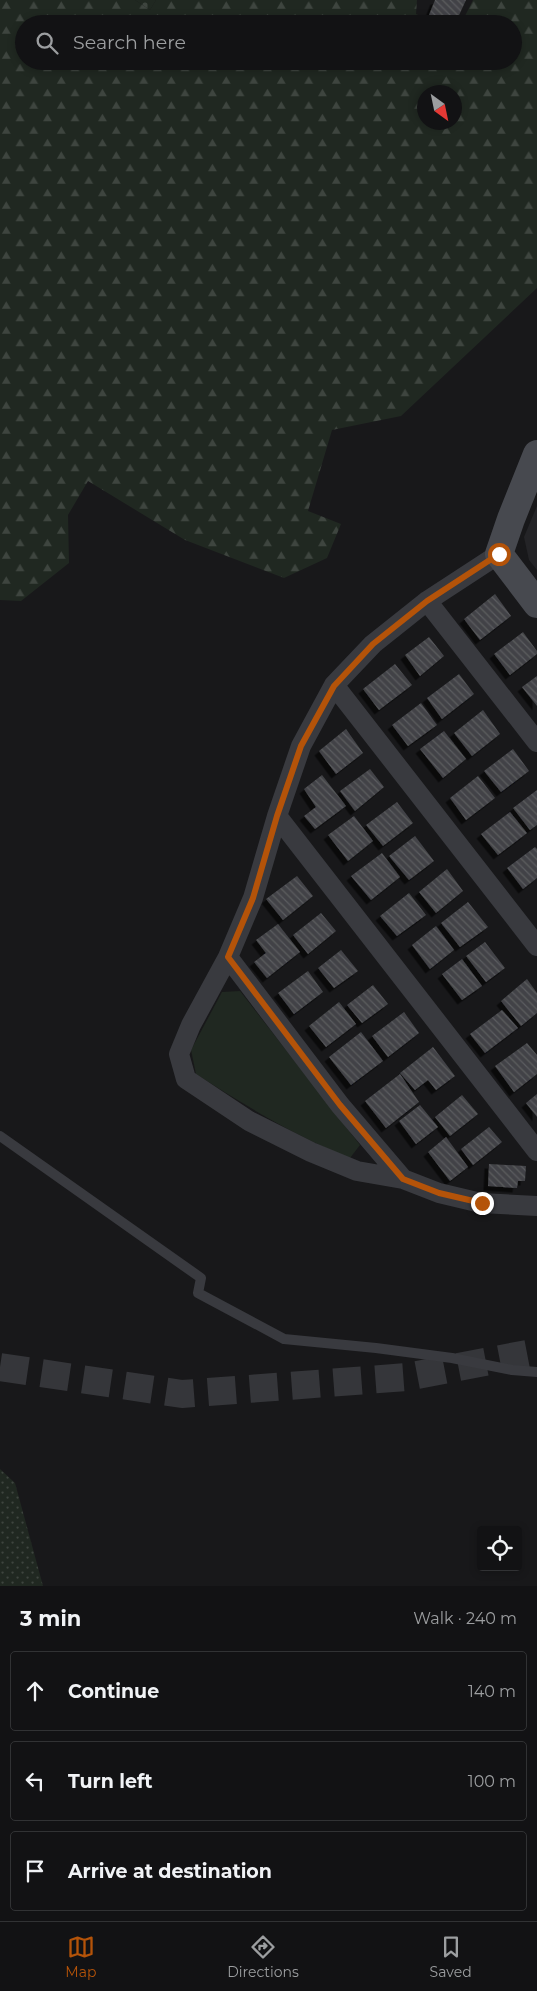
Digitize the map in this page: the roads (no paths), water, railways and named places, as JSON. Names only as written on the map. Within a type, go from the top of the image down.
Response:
[{"type":"street","points":[[537,454],[499,554],[427,601],[373,644],[334,686],[301,746],[277,816],[253,898],[228,957],[179,1054],[186,1079],[248,1121],[311,1152],[357,1171],[403,1179],[439,1193],[482,1203],[537,1206]]},
{"type":"street","points":[[499,554],[537,604]]},
{"type":"street","points":[[427,601],[537,742]]},
{"type":"street","points":[[334,686],[537,946]]},
{"type":"street","points":[[277,816],[537,1151]]},
{"type":"street","points":[[228,957],[340,1105],[403,1179]]},
{"type":"lane","points":[[0,1136],[201,1278],[198,1293],[284,1339],[376,1348],[452,1358],[512,1370],[537,1372]]},
{"type":"tunnel","points":[[0,1367],[182,1394],[407,1377],[537,1352]]}]
